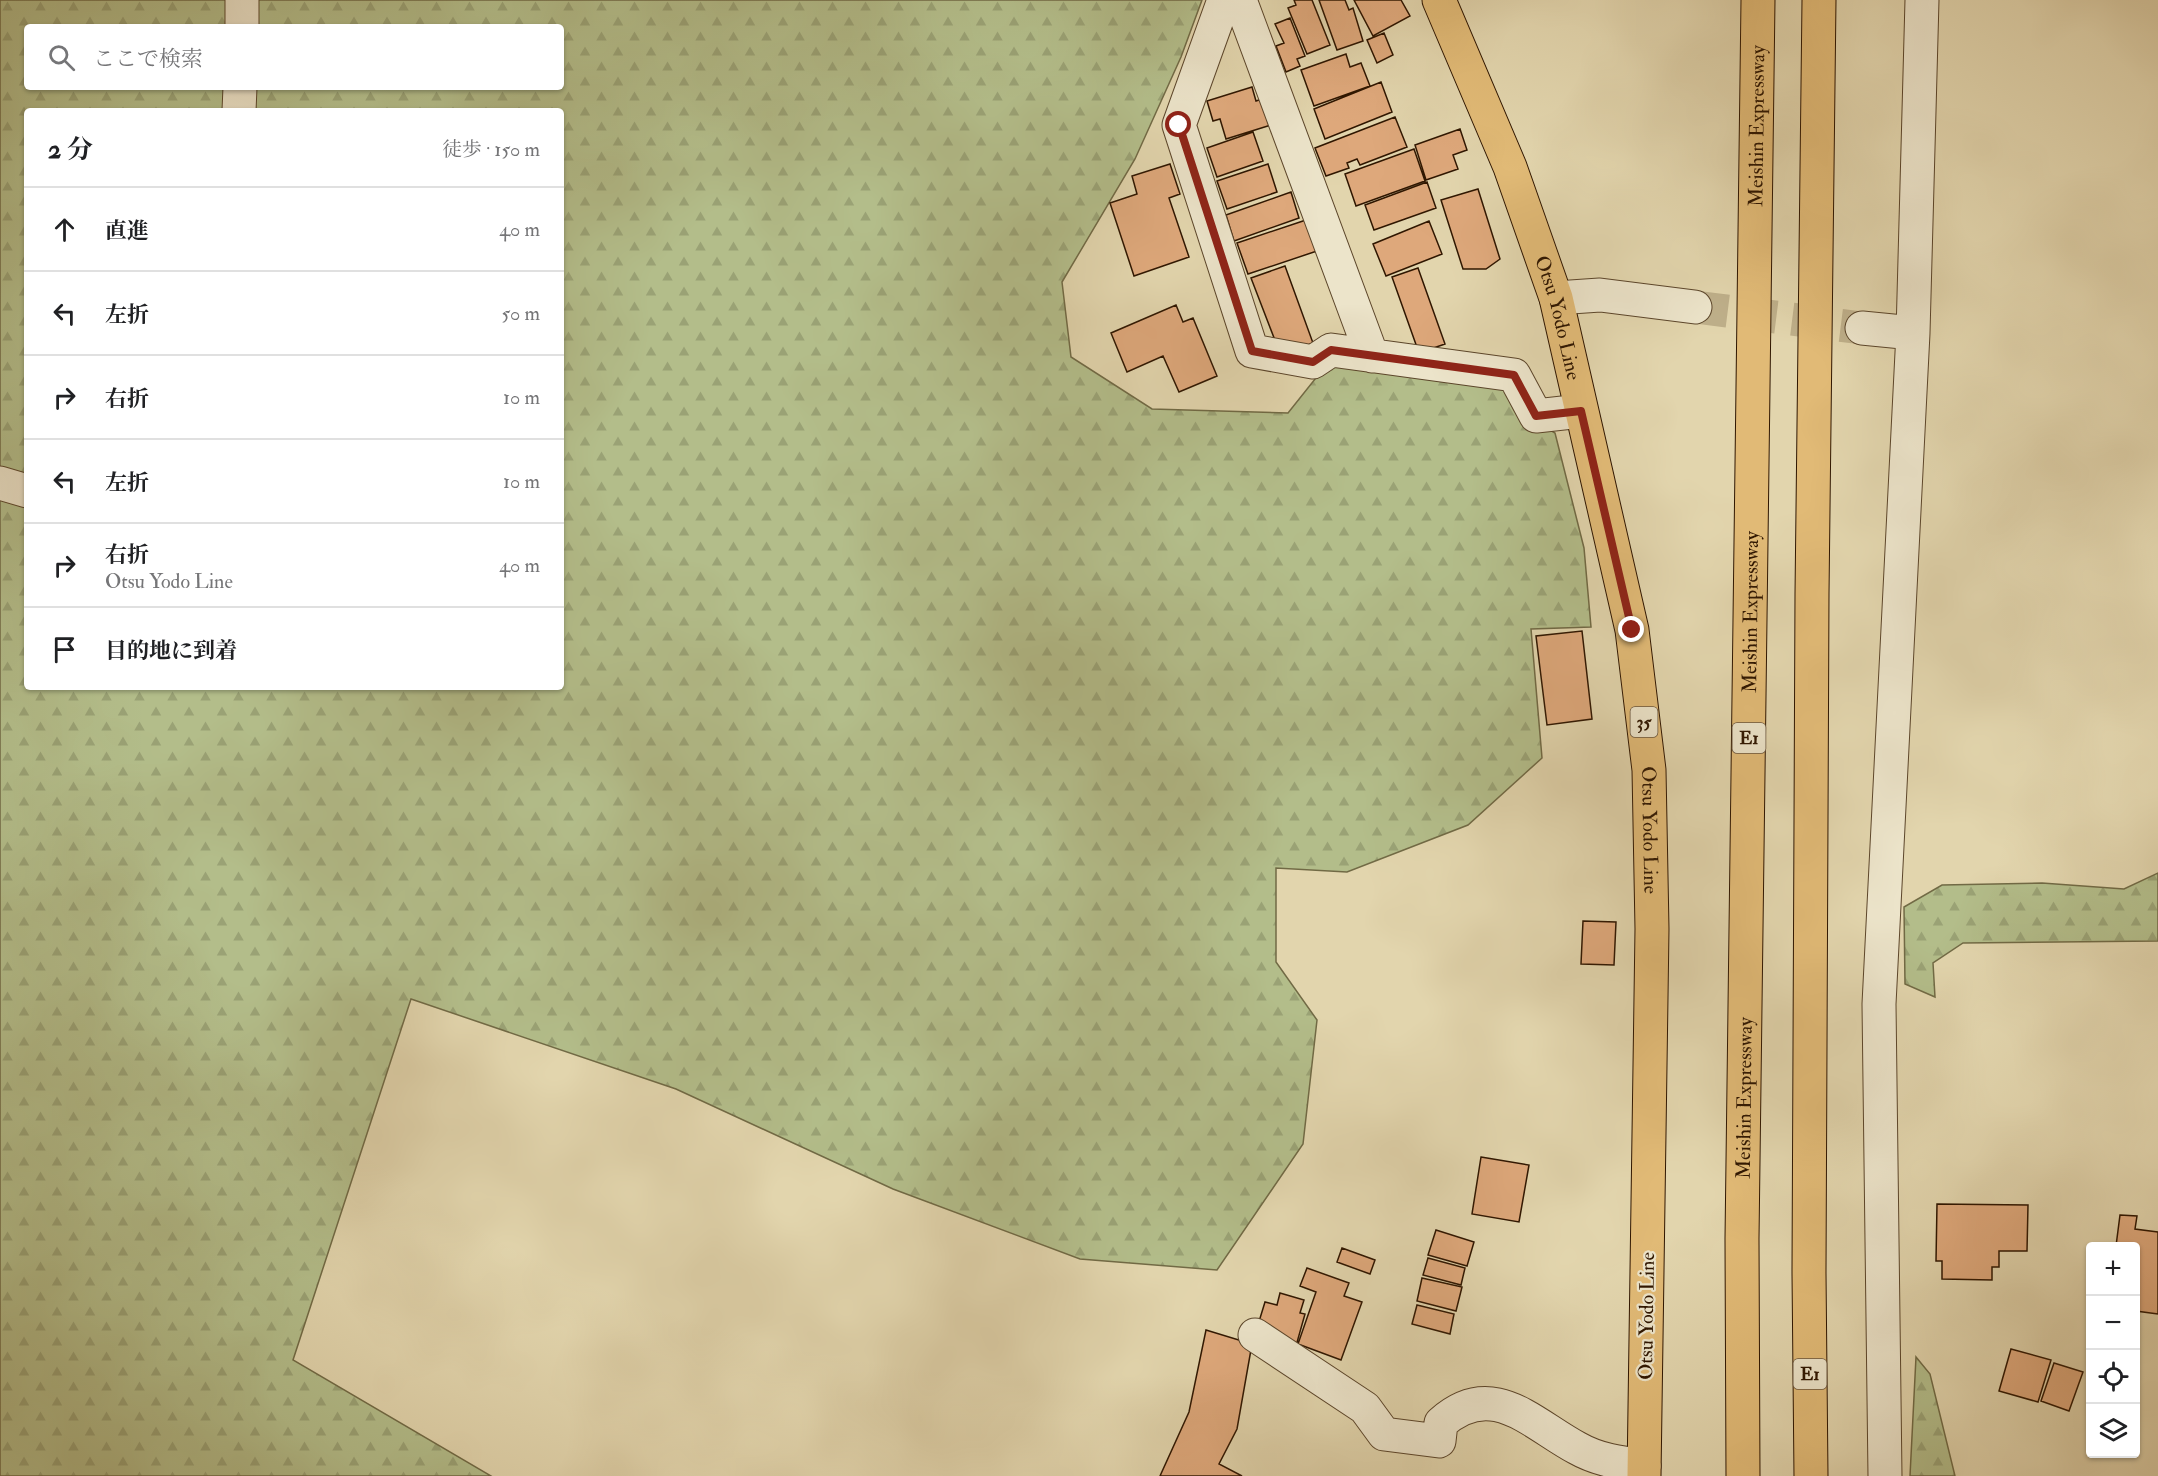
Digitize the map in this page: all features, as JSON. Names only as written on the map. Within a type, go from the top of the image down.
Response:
[{"type":"main road","name":"Otsu Yodo Line","points":[[1439,0],[1510,167],[1556,298],[1632,630],[1649,770],[1652,929],[1644,1471]]},
{"type":"main road","name":"Meishin Expressway","points":[[1743,1476],[1742,1239],[1758,0]]},
{"type":"main road","name":"E1","points":[[1811,1476],[1809,1261],[1812,618],[1819,0]]},
{"type":"street","points":[[242,0],[243,24]]},
{"type":"street","points":[[1224,0],[1179,125],[1252,351],[1313,362],[1331,350],[1514,375],[1536,416],[1581,411]]},
{"type":"street","points":[[1240,0],[1372,356]]},
{"type":"street","points":[[1885,1476],[1879,1004],[1913,333],[1922,0]]},
{"type":"street","points":[[239,108],[240,90]]},
{"type":"street","points":[[1556,298],[1600,295],[1695,307]]},
{"type":"street","points":[[1862,328],[1913,333]]},
{"type":"street","points":[[0,483],[24,490]]},
{"type":"street","points":[[1255,1335],[1365,1408],[1384,1434],[1439,1441],[1441,1423],[1454,1411],[1466,1406],[1487,1404],[1506,1406],[1576,1448],[1607,1461],[1644,1471]]},
{"type":"green space","points":[[0,0],[1202,0],[1181,57],[1135,159],[1062,282],[1071,357],[1152,409],[1288,413],[1331,359],[1509,382],[1532,419],[1555,433],[1584,548],[1591,627],[1531,629],[1542,758],[1468,825],[1347,872],[1276,868],[1276,962],[1317,1020],[1303,1144],[1217,1270],[1080,1259],[893,1189],[676,1089],[411,999],[293,1360],[491,1476],[0,1476]]},
{"type":"green space","points":[[2158,873],[2158,941],[1963,943],[1933,963],[1935,997],[1905,984],[1904,907],[1942,885],[2042,883],[2124,889]]},
{"type":"green space","points":[[1916,1357],[1930,1374],[1955,1476],[1910,1476]]},
{"type":"building","points":[[1294,0],[1312,0],[1330,45],[1307,54],[1288,8],[1296,5]]},
{"type":"building","points":[[1319,0],[1345,0],[1349,10],[1353,8],[1363,41],[1337,50]]},
{"type":"building","points":[[1354,0],[1401,0],[1410,16],[1373,36]]},
{"type":"building","points":[[1290,18],[1305,56],[1297,59],[1300,66],[1286,72],[1276,46],[1284,43],[1275,24]]},
{"type":"building","points":[[1384,33],[1393,55],[1377,63],[1367,40]]},
{"type":"building","points":[[1346,54],[1350,67],[1361,63],[1370,86],[1314,106],[1301,70]]},
{"type":"building","points":[[1381,82],[1392,112],[1325,139],[1314,109]]},
{"type":"building","points":[[1252,87],[1256,101],[1262,99],[1271,125],[1226,139],[1220,119],[1213,121],[1207,101]]},
{"type":"building","points":[[1395,117],[1407,147],[1360,165],[1357,159],[1347,163],[1349,168],[1326,176],[1315,148]]},
{"type":"building","points":[[1460,129],[1467,150],[1453,155],[1458,169],[1426,180],[1415,145]]},
{"type":"building","points":[[1253,132],[1263,161],[1217,177],[1207,148]]},
{"type":"building","points":[[1414,149],[1425,181],[1356,206],[1345,174]]},
{"type":"building","points":[[1170,164],[1180,194],[1169,198],[1189,257],[1134,276],[1110,203],[1137,194],[1132,176]]},
{"type":"building","points":[[1268,164],[1277,192],[1227,209],[1217,181]]},
{"type":"building","points":[[1427,182],[1436,208],[1374,230],[1365,205]]},
{"type":"building","points":[[1478,189],[1500,259],[1486,269],[1463,269],[1441,200]]},
{"type":"building","points":[[1291,192],[1299,218],[1234,241],[1226,215]]},
{"type":"building","points":[[1306,220],[1317,251],[1248,274],[1237,243]]},
{"type":"building","points":[[1429,221],[1442,254],[1386,276],[1373,244]]},
{"type":"building","points":[[1285,266],[1313,343],[1281,356],[1251,278]]},
{"type":"building","points":[[1418,268],[1445,344],[1419,353],[1392,277]]},
{"type":"building","points":[[1176,305],[1183,322],[1193,318],[1217,376],[1179,392],[1163,356],[1127,372],[1111,333]]},
{"type":"building","points":[[1582,631],[1592,719],[1547,725],[1536,636]]},
{"type":"building","points":[[1583,921],[1616,922],[1614,965],[1581,964]]},
{"type":"building","points":[[1481,1157],[1529,1165],[1519,1222],[1472,1214]]},
{"type":"building","points":[[1937,1204],[2028,1205],[2027,1251],[1999,1251],[1999,1267],[1992,1267],[1992,1280],[1942,1279],[1942,1261],[1936,1261]]},
{"type":"building","points":[[2120,1215],[2137,1216],[2135,1229],[2158,1232],[2158,1314],[2140,1312],[2140,1242],[2117,1242]]},
{"type":"building","points":[[1436,1230],[1474,1242],[1467,1266],[1428,1255]]},
{"type":"building","points":[[1342,1248],[1375,1260],[1370,1274],[1337,1262]]},
{"type":"building","points":[[1428,1258],[1465,1268],[1461,1285],[1423,1275]]},
{"type":"building","points":[[1307,1268],[1349,1283],[1344,1296],[1362,1302],[1341,1360],[1298,1344],[1316,1292],[1300,1286]]},
{"type":"building","points":[[1422,1278],[1462,1287],[1456,1311],[1417,1301]]},
{"type":"building","points":[[1280,1293],[1304,1300],[1300,1313],[1305,1314],[1296,1346],[1257,1328],[1265,1302],[1277,1305]]},
{"type":"building","points":[[1417,1305],[1454,1314],[1450,1334],[1412,1324]]},
{"type":"building","points":[[1206,1330],[1252,1344],[1237,1429],[1219,1464],[1242,1476],[1160,1476],[1189,1412]]},
{"type":"building","points":[[2011,1349],[2051,1360],[2038,1402],[1999,1391]]},
{"type":"building","points":[[2054,1363],[2083,1372],[2069,1411],[2041,1401]]},
{"type":"tunnel","points":[[1695,307],[1862,328]]},
{"type":"route","points":[[1179,125],[1252,351],[1313,362],[1331,350],[1514,375],[1536,416],[1581,411],[1632,630]]}]
